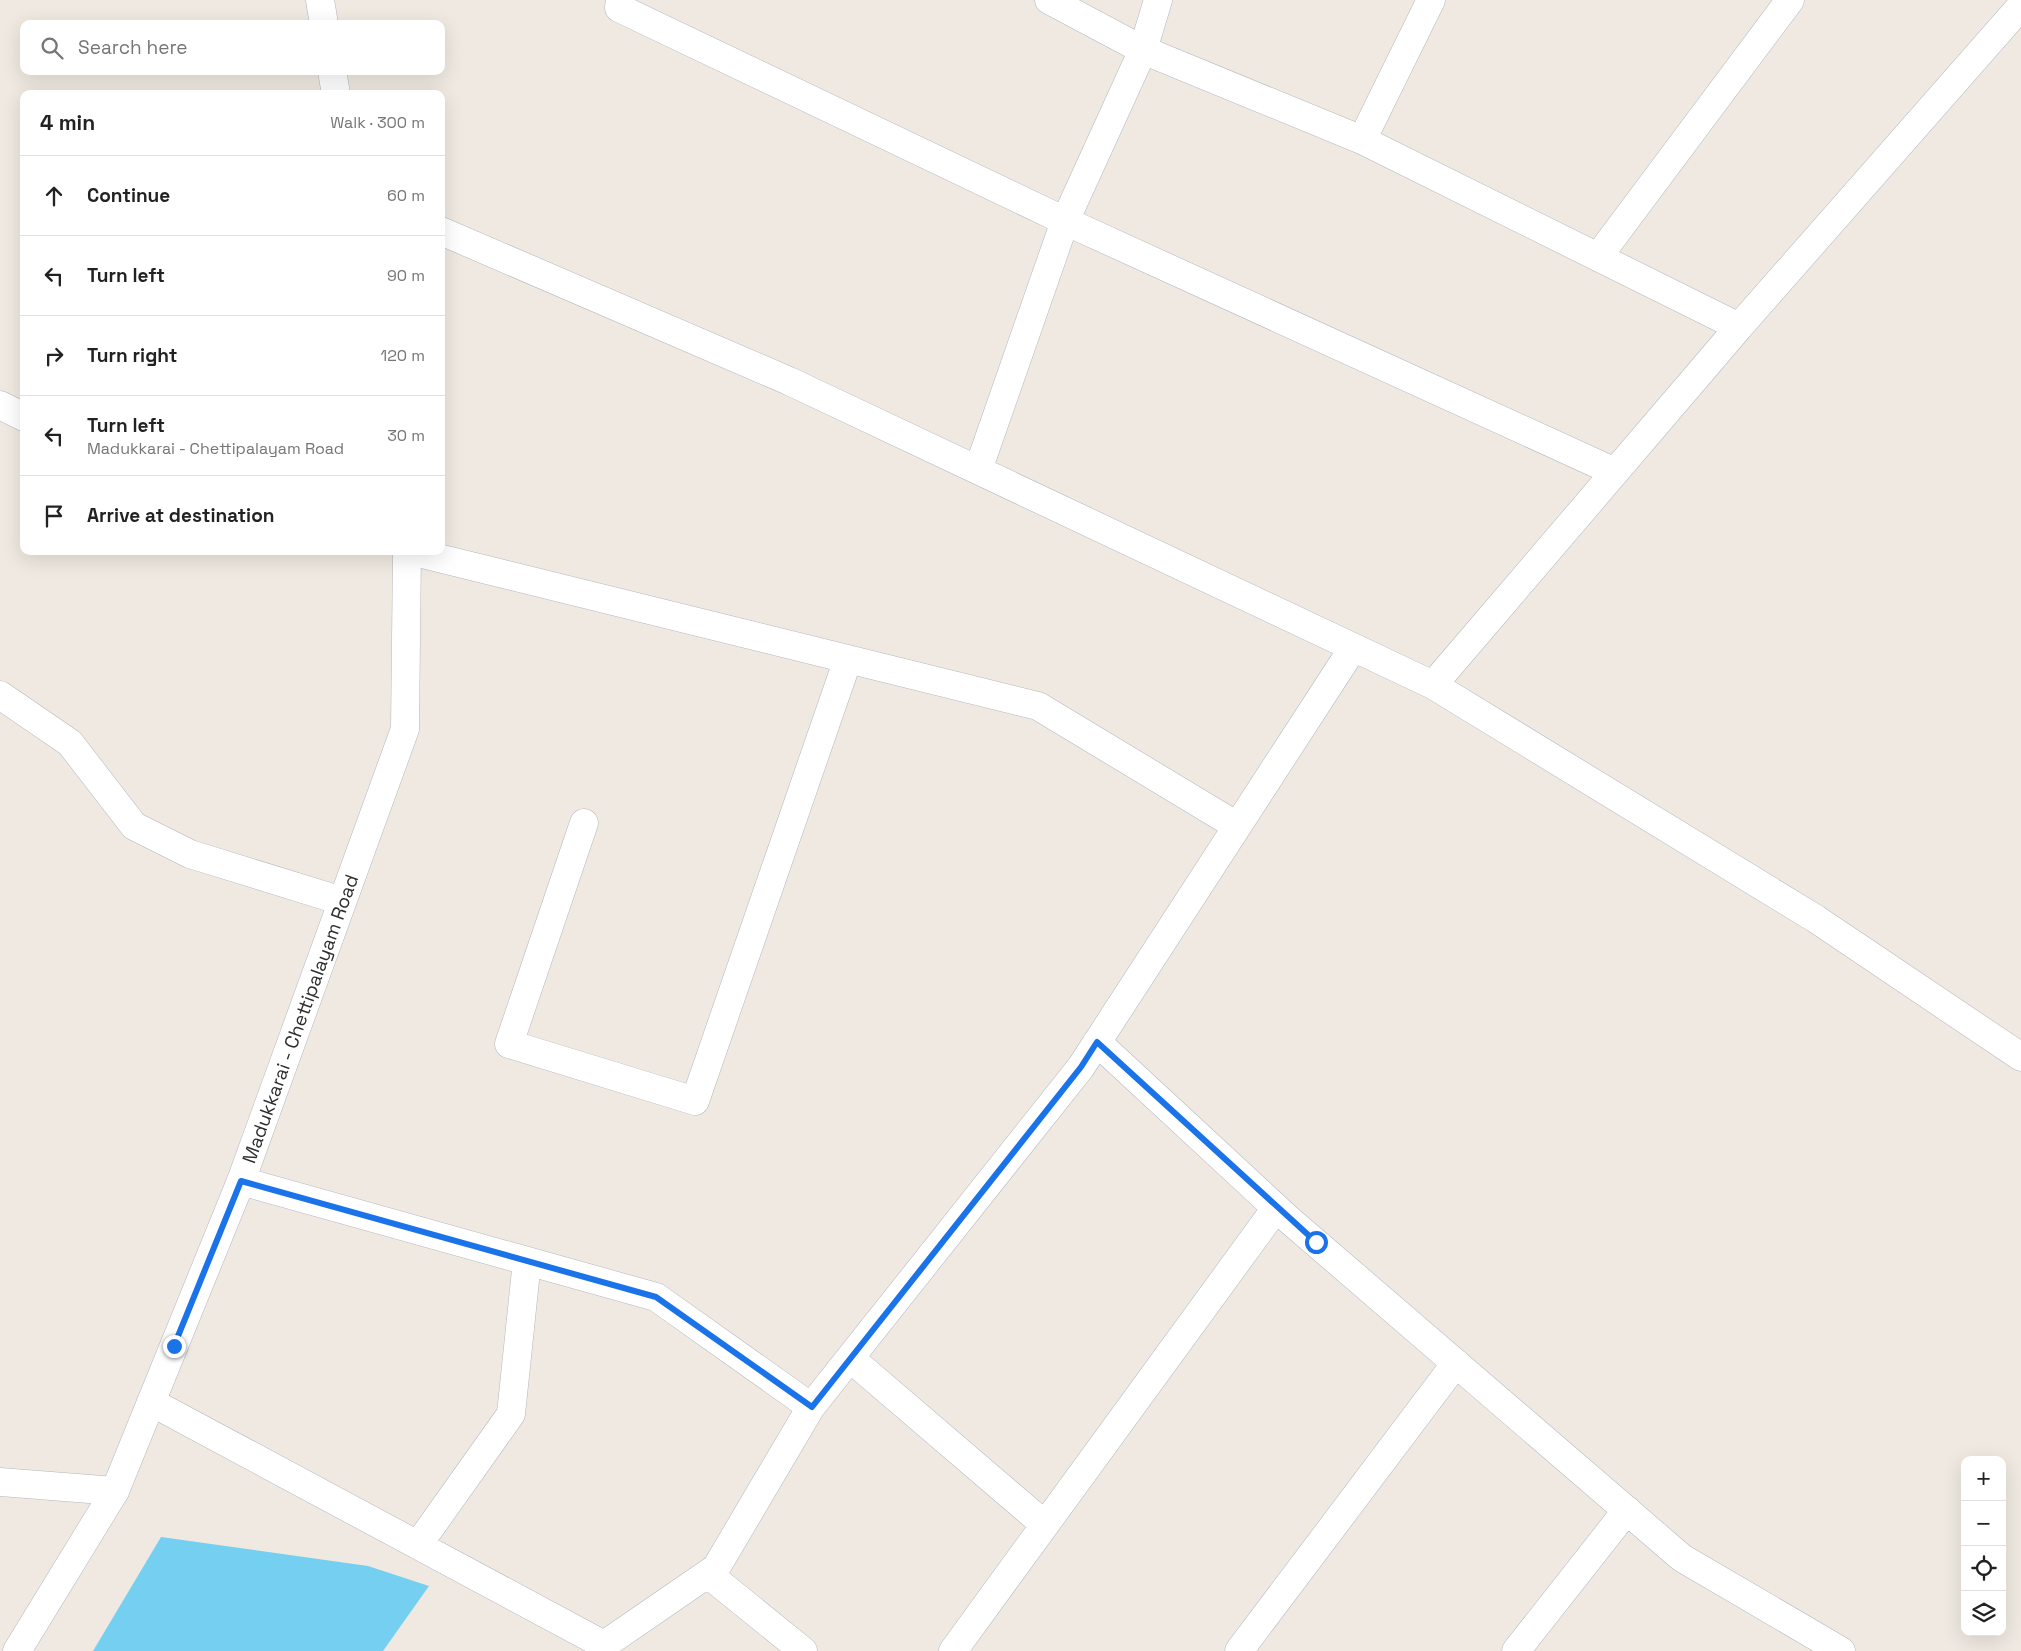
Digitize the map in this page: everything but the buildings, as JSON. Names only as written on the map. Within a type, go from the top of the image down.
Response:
[{"type":"street","points":[[320,0],[323,20]]},
{"type":"street","points":[[620,0],[619,8],[1065,221],[1615,472]]},
{"type":"street","points":[[1049,0],[1143,50],[1362,140],[1740,327]]},
{"type":"street","points":[[978,470],[1065,221],[1143,50],[1158,0]]},
{"type":"street","points":[[1362,140],[1431,0]]},
{"type":"street","points":[[1598,257],[1790,0]]},
{"type":"street","points":[[1433,685],[1740,327],[2021,6]]},
{"type":"street","points":[[333,75],[335,90]]},
{"type":"street","points":[[445,233],[789,381],[1433,685],[1816,920],[2021,1057]]},
{"type":"street","points":[[0,405],[20,415]]},
{"type":"street","name":"Madukkarai - Chettipalayam Road","points":[[17,1651],[115,1491],[241,1181],[405,729],[408,555]]},
{"type":"street","points":[[424,555],[1038,706],[1237,826]]},
{"type":"street","points":[[151,1402],[604,1645],[716,1568],[812,1407],[1075,1074],[1353,648]]},
{"type":"street","points":[[584,823],[509,1044],[695,1102],[848,659]]},
{"type":"street","points":[[5,704],[70,743],[134,826],[190,854],[342,901]]},
{"type":"street","points":[[1097,1042],[1276,1208],[1682,1558],[1841,1651]]},
{"type":"street","points":[[241,1181],[656,1297],[812,1407]]},
{"type":"street","points":[[954,1651],[1276,1208]]},
{"type":"street","points":[[418,1545],[511,1414],[527,1261]]},
{"type":"street","points":[[850,1358],[1045,1525]]},
{"type":"street","points":[[1239,1651],[1456,1363]]},
{"type":"street","points":[[0,1482],[115,1491]]},
{"type":"street","points":[[1516,1651],[1627,1510]]},
{"type":"street","points":[[708,1574],[803,1651]]},
{"type":"water","points":[[161,1537],[368,1566],[429,1586],[383,1651],[93,1651]]},
{"type":"route","points":[[174,1346],[241,1181],[656,1297],[812,1407],[1081,1067],[1097,1042],[1276,1208],[1316,1242]]}]
